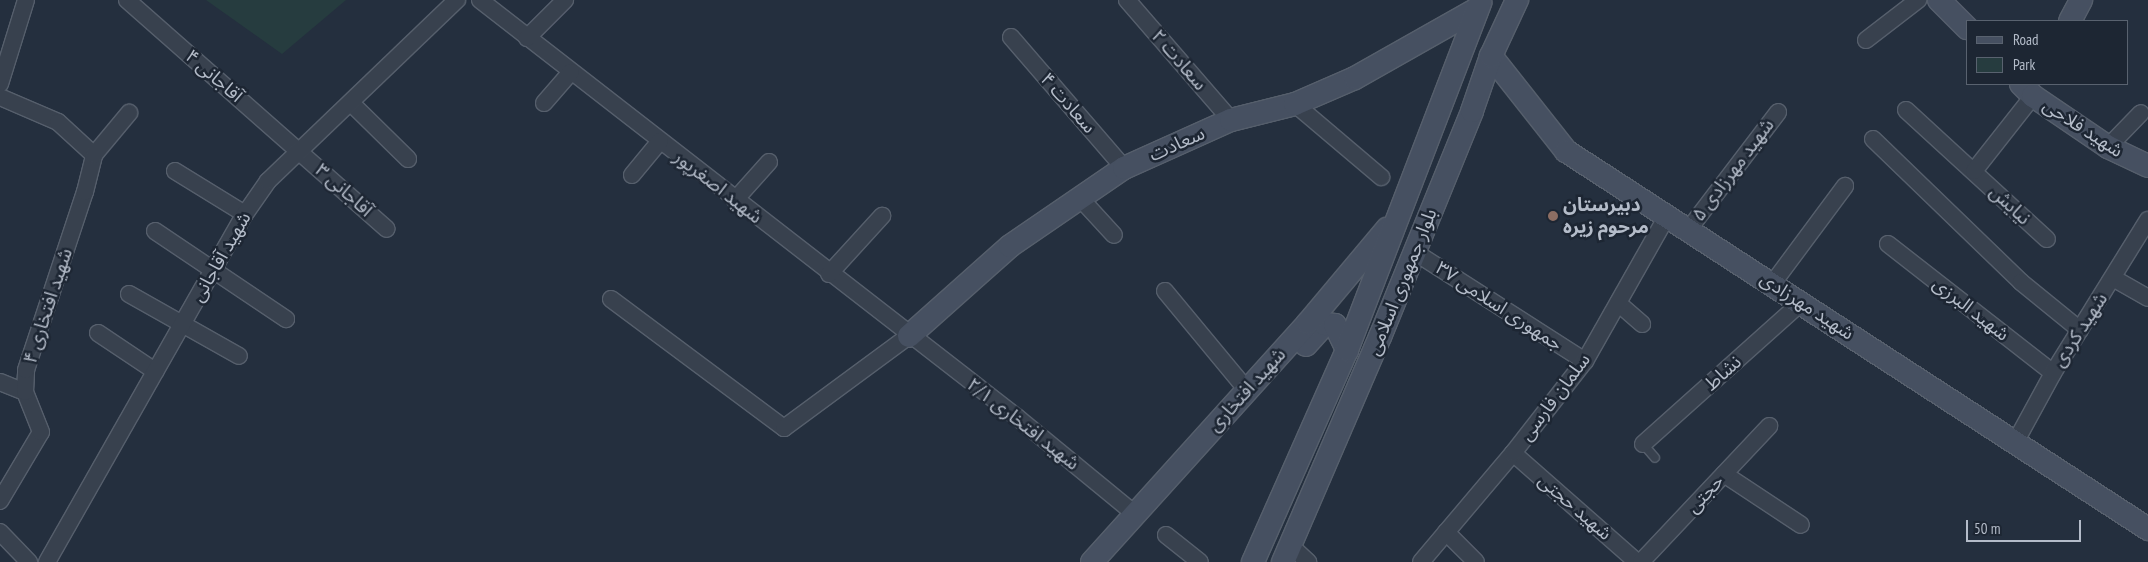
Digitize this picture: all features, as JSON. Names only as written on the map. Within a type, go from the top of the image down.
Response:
[{"type":"street","points":[[0,84],[26,0]]},
{"type":"street","name":"آقاجانی ۴","points":[[127,0],[301,151]]},
{"type":"street","name":"شهید آقاجانی","points":[[47,562],[245,214],[268,181],[457,0]]},
{"type":"street","points":[[480,0],[526,38],[565,0]]},
{"type":"street","name":"سعادت ۲","points":[[1127,0],[1231,120]]},
{"type":"street","name":"بلوار جمهوری اسلامی","points":[[1286,553],[1380,337],[1413,251],[1472,111],[1491,56],[1517,0]]},
{"type":"street","points":[[1866,40],[1918,0]]},
{"type":"street","points":[[1939,0],[1966,27]]},
{"type":"street","points":[[2071,20],[2081,0]]},
{"type":"street","name":"سعادت","points":[[908,336],[1010,246],[1124,168],[1231,120],[1294,104],[1355,78],[1479,4]]},
{"type":"street","name":"بلوار جمهوری اسلامی","points":[[1253,562],[1347,350],[1445,101],[1479,4]]},
{"type":"street","name":"سعادت ۴","points":[[1011,37],[1124,168]]},
{"type":"street","name":"شهید اصغرپور","points":[[526,38],[908,336]]},
{"type":"street","name":"شهید مهرزادی","points":[[1491,56],[1566,151],[1773,283],[2148,529]]},
{"type":"street","points":[[544,104],[571,72]]},
{"type":"street","name":"شهید فلاحی","points":[[2031,88],[2108,147],[2148,166]]},
{"type":"street","name":"نیایش","points":[[1974,171],[2031,88]]},
{"type":"street","points":[[0,97],[58,122],[94,155]]},
{"type":"street","points":[[1445,101],[1447,110],[1455,116],[1464,116],[1472,111]]},
{"type":"street","points":[[351,103],[408,159]]},
{"type":"street","points":[[1294,104],[1381,177]]},
{"type":"street","name":"نیایش","points":[[1906,110],[2047,239]]},
{"type":"street","name":"شهید مهرزادی ۵","points":[[1689,229],[1778,112]]},
{"type":"street","name":"شهید افتخاری ۴","points":[[0,501],[41,432],[25,392],[26,370],[86,192],[94,155],[129,113]]},
{"type":"street","points":[[2108,147],[2141,113]]},
{"type":"street","points":[[1873,139],[2021,282],[2080,330]]},
{"type":"street","points":[[632,175],[660,141]]},
{"type":"street","points":[[1424,152],[1432,146],[1443,148],[1450,156],[1450,166]]},
{"type":"street","name":"آقاجانی ۳","points":[[301,151],[387,229]]},
{"type":"street","points":[[735,200],[769,162]]},
{"type":"street","points":[[175,171],[245,214]]},
{"type":"street","points":[[1773,283],[1844,186]]},
{"type":"street","points":[[1080,198],[1114,235]]},
{"type":"street","name":"شهید افتخاری","points":[[1092,562],[1248,390],[1310,330],[1399,215]]},
{"type":"street","points":[[829,274],[882,216]]},
{"type":"street","name":"سلمان فارسی","points":[[1421,562],[1513,453],[1584,361],[1667,216]]},
{"type":"street","name":"شهید کردی","points":[[2016,441],[2053,373],[2114,278],[2148,220]]},
{"type":"street","points":[[155,231],[212,272],[286,319]]},
{"type":"street","name":"شهید البرزی","points":[[1888,244],[2053,373]]},
{"type":"street","name":"جمهوری اسلامی ۳۷","points":[[1413,251],[1584,361]]},
{"type":"street","points":[[2114,278],[2148,298]]},
{"type":"street","points":[[1165,291],[1248,390]]},
{"type":"street","points":[[129,294],[239,356]]},
{"type":"street","points":[[611,299],[784,428],[908,336]]},
{"type":"street","name":"نشاط","points":[[1643,444],[1802,302]]},
{"type":"street","points":[[1618,303],[1642,324]]},
{"type":"street","points":[[1111,562],[1310,330],[1325,324],[1335,325],[1347,350]]},
{"type":"street","points":[[98,333],[156,371]]},
{"type":"street","name":"شهید افتخاری ۲/۱","points":[[908,336],[1018,418],[1135,514]]},
{"type":"street","points":[[0,382],[25,392]]},
{"type":"street","name":"حجتی","points":[[1641,562],[1769,426]]},
{"type":"street","name":"شهید حجتی","points":[[1513,453],[1637,562]]},
{"type":"street","points":[[1724,474],[1801,524]]},
{"type":"street","points":[[0,532],[29,562]]},
{"type":"street","points":[[1446,532],[1476,562]]},
{"type":"street","points":[[1166,535],[1200,562]]},
{"type":"street","points":[[1286,553],[1308,562]]},
{"type":"lane","points":[[1643,444],[1655,458]]},
{"type":"green space","points":[[206,0],[346,0],[282,54]]},
{"type":"place","name":"دبیرستان مرحوم زیره","points":[[1553,216]]}]
